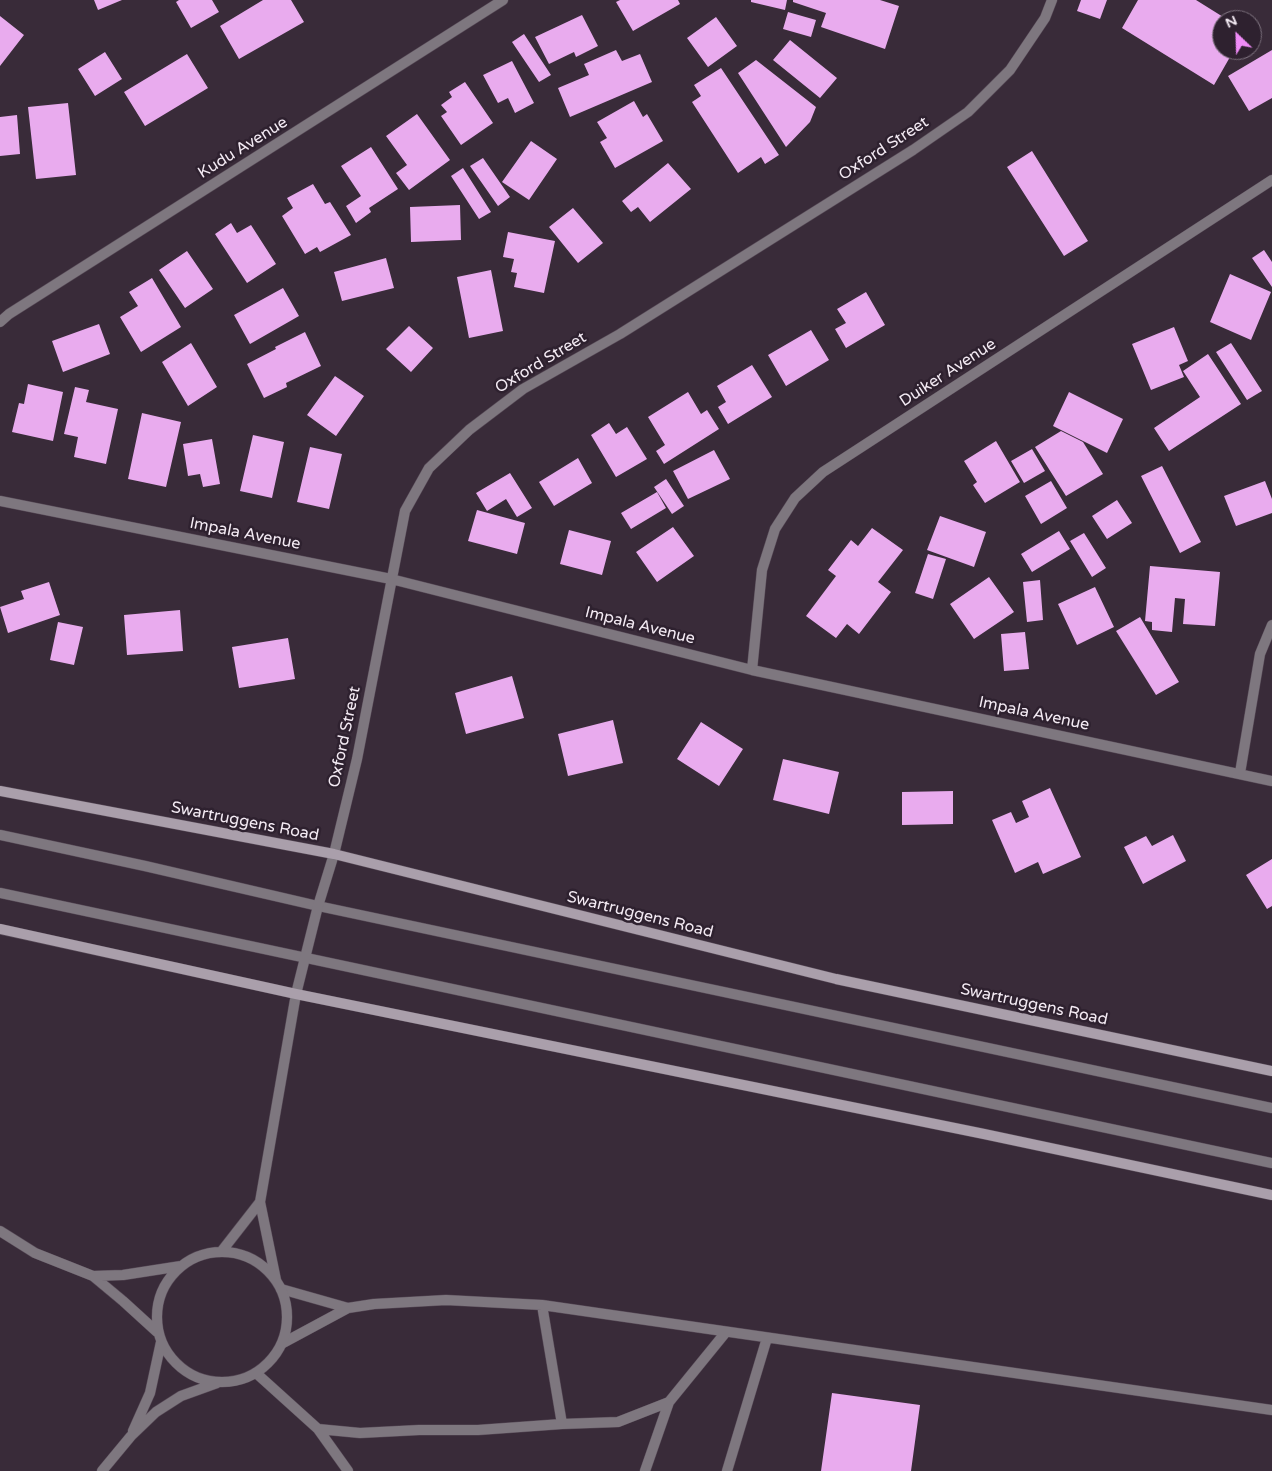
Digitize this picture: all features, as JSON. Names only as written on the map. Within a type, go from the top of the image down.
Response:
[{"type":"main road","name":"Swartruggens Road","points":[[0,791],[334,854],[836,979],[1272,1071]]},
{"type":"main road","points":[[0,929],[296,994],[955,1128],[1272,1195]]},
{"type":"street","name":"Kudu Avenue","points":[[0,322],[9,314],[503,0]]},
{"type":"street","name":"Oxford Street","points":[[260,1202],[296,994],[358,759],[405,511],[429,468],[469,430],[523,389],[620,334],[913,150],[968,112],[1010,70],[1045,18],[1052,0]]},
{"type":"street","name":"Duiker Avenue","points":[[752,670],[762,570],[775,530],[795,498],[823,472],[1272,180]]},
{"type":"street","name":"Impala Avenue","points":[[0,501],[391,579],[752,670],[1272,781]]},
{"type":"street","points":[[1240,773],[1260,654],[1272,625]]},
{"type":"street","points":[[0,835],[318,906],[1272,1108]]},
{"type":"street","points":[[0,893],[1272,1163]]},
{"type":"street","points":[[221,1252],[260,1202]]},
{"type":"street","points":[[102,1471],[131,1436],[156,1412],[181,1396],[217,1383],[238,1381],[256,1373],[272,1360],[282,1343],[288,1322],[285,1300],[278,1284],[260,1202]]},
{"type":"street","points":[[0,1231],[35,1253],[93,1276],[123,1301],[159,1337],[170,1358],[184,1371],[200,1379],[217,1383]]},
{"type":"street","points":[[131,1436],[150,1393],[159,1337],[158,1301],[167,1281],[182,1266],[200,1256],[221,1252],[242,1255],[261,1265],[278,1284],[348,1308]]},
{"type":"street","points":[[93,1276],[123,1275],[182,1266]]},
{"type":"street","points":[[282,1343],[348,1308],[374,1304],[446,1300],[542,1305],[1272,1410]]},
{"type":"street","points":[[542,1305],[562,1424]]},
{"type":"street","points":[[645,1471],[669,1402],[726,1332]]},
{"type":"street","points":[[727,1471],[767,1338]]},
{"type":"street","points":[[256,1373],[318,1429],[348,1471]]},
{"type":"street","points":[[318,1429],[360,1433],[478,1430],[618,1422],[669,1402]]},
{"type":"building","points":[[94,0],[122,0],[98,10]]},
{"type":"building","points":[[179,0],[212,0],[219,12],[191,28],[176,2]]},
{"type":"building","points":[[263,0],[291,0],[304,22],[239,59],[220,26]]},
{"type":"building","points":[[620,0],[678,0],[680,4],[633,31],[616,2]]},
{"type":"building","points":[[751,0],[787,0],[785,10],[751,2]]},
{"type":"building","points":[[793,0],[880,0],[899,6],[885,49],[821,27],[826,13],[793,2]]},
{"type":"building","points":[[1081,0],[1107,0],[1100,19],[1077,11]]},
{"type":"building","points":[[1138,0],[1196,0],[1212,10],[1212,60],[1228,60],[1214,85],[1122,28]]},
{"type":"building","points":[[788,12],[816,20],[811,37],[783,29]]},
{"type":"building","points":[[582,15],[598,46],[576,57],[574,52],[549,64],[535,37]]},
{"type":"building","points":[[0,16],[24,35],[0,66]]},
{"type":"building","points":[[716,17],[737,46],[708,67],[687,38]]},
{"type":"building","points":[[524,34],[551,75],[539,82],[512,42]]},
{"type":"building","points":[[790,40],[837,78],[820,98],[773,60]]},
{"type":"building","points":[[616,50],[622,61],[640,54],[652,82],[570,117],[558,88],[589,75],[584,64]]},
{"type":"building","points":[[1272,50],[1272,98],[1249,111],[1228,76],[1255,60],[1262,60],[1262,56]]},
{"type":"building","points":[[105,52],[122,79],[95,96],[78,69]]},
{"type":"building","points":[[187,54],[208,88],[145,126],[124,92]]},
{"type":"building","points":[[756,60],[816,107],[810,122],[786,147],[738,73]]},
{"type":"building","points":[[512,61],[534,103],[515,113],[508,98],[498,103],[483,75]]},
{"type":"building","points":[[721,68],[779,155],[765,164],[761,157],[738,173],[692,102],[701,96],[694,85]]},
{"type":"building","points":[[465,82],[493,123],[461,145],[441,116],[447,112],[441,105],[452,97],[449,92]]},
{"type":"building","points":[[634,101],[643,117],[647,114],[663,141],[615,168],[600,142],[607,138],[597,122]]},
{"type":"building","points":[[68,103],[76,175],[36,179],[28,107]]},
{"type":"building","points":[[417,114],[450,160],[409,190],[396,173],[407,165],[386,136]]},
{"type":"building","points":[[17,115],[20,154],[0,156],[0,117]]},
{"type":"building","points":[[531,141],[557,159],[529,200],[502,182]]},
{"type":"building","points":[[371,147],[398,189],[369,208],[371,212],[356,223],[346,206],[361,196],[341,166]]},
{"type":"building","points":[[1032,151],[1088,241],[1064,256],[1007,167]]},
{"type":"building","points":[[483,158],[510,197],[498,206],[470,166]]},
{"type":"building","points":[[668,163],[691,189],[650,222],[638,207],[631,212],[622,201]]},
{"type":"building","points":[[463,168],[491,212],[479,219],[451,176]]},
{"type":"building","points":[[313,184],[325,204],[330,202],[351,235],[320,252],[317,247],[305,254],[282,216],[293,208],[287,198]]},
{"type":"building","points":[[460,205],[461,240],[411,242],[410,207]]},
{"type":"building","points":[[573,208],[603,243],[578,263],[549,227]]},
{"type":"building","points":[[231,223],[237,233],[251,225],[276,264],[247,283],[215,234]]},
{"type":"building","points":[[508,232],[555,241],[544,293],[514,287],[517,273],[511,272],[514,259],[503,257]]},
{"type":"building","points":[[1264,250],[1272,262],[1272,287],[1252,258]]},
{"type":"building","points":[[187,251],[213,289],[185,308],[159,270]]},
{"type":"building","points":[[386,258],[394,288],[342,301],[334,272]]},
{"type":"building","points":[[491,270],[503,331],[469,338],[457,277]]},
{"type":"building","points":[[1230,274],[1271,292],[1251,340],[1210,322]]},
{"type":"building","points":[[152,278],[181,327],[141,352],[120,317],[138,306],[129,292]]},
{"type":"building","points":[[283,288],[299,316],[250,344],[234,315]]},
{"type":"building","points":[[866,292],[885,325],[846,348],[835,329],[846,323],[837,309]]},
{"type":"building","points":[[99,324],[110,354],[63,372],[52,341]]},
{"type":"building","points":[[409,326],[433,348],[411,372],[386,349]]},
{"type":"building","points":[[1174,327],[1188,361],[1179,365],[1184,377],[1151,390],[1132,344]]},
{"type":"building","points":[[811,330],[829,360],[786,386],[768,355]]},
{"type":"building","points":[[305,332],[321,366],[286,383],[287,387],[264,398],[247,364]]},
{"type":"building","points":[[191,343],[217,387],[188,406],[162,362]]},
{"type":"building","points":[[1231,343],[1262,391],[1247,400],[1216,352]]},
{"type":"building","points":[[1208,354],[1241,404],[1169,451],[1154,428],[1200,397],[1183,371]]},
{"type":"building","points":[[752,365],[772,397],[728,424],[718,407],[726,402],[717,386]]},
{"type":"building","points":[[335,376],[364,396],[336,436],[307,415]]},
{"type":"building","points":[[28,384],[63,392],[53,441],[12,432],[19,403],[24,404]]},
{"type":"building","points":[[75,387],[89,390],[86,402],[118,409],[106,464],[74,457],[78,437],[64,434]]},
{"type":"building","points":[[688,392],[701,414],[707,410],[719,429],[664,464],[656,451],[665,445],[648,417]]},
{"type":"building","points":[[1069,392],[1123,419],[1107,453],[1053,426]]},
{"type":"building","points":[[142,413],[181,422],[166,487],[128,479]]},
{"type":"building","points":[[609,423],[616,434],[627,427],[647,459],[616,477],[591,435]]},
{"type":"building","points":[[1061,431],[1083,442],[1103,474],[1066,496],[1035,447]]},
{"type":"building","points":[[253,435],[284,442],[272,498],[240,491]]},
{"type":"building","points":[[212,439],[220,484],[203,487],[200,474],[188,476],[183,444]]},
{"type":"building","points":[[996,441],[1020,482],[985,503],[973,485],[977,482],[964,461]]},
{"type":"building","points":[[310,447],[342,454],[329,509],[297,502]]},
{"type":"building","points":[[1032,449],[1045,471],[1024,483],[1011,461]]},
{"type":"building","points":[[714,450],[730,479],[688,499],[673,471]]},
{"type":"building","points":[[578,458],[592,483],[554,506],[539,482]]},
{"type":"building","points":[[1162,466],[1201,542],[1180,553],[1141,476]]},
{"type":"building","points":[[510,473],[532,508],[517,517],[506,499],[487,511],[476,493]]},
{"type":"building","points":[[666,479],[684,506],[672,514],[654,487]]},
{"type":"building","points":[[1051,481],[1067,508],[1041,524],[1025,496]]},
{"type":"building","points":[[1265,481],[1272,499],[1272,513],[1236,526],[1224,496]]},
{"type":"building","points":[[657,492],[666,508],[631,529],[621,513]]},
{"type":"building","points":[[1117,500],[1132,523],[1107,539],[1092,516]]},
{"type":"building","points":[[477,510],[525,523],[517,554],[468,541]]},
{"type":"building","points":[[940,516],[986,532],[974,567],[927,550]]},
{"type":"building","points":[[673,527],[694,556],[657,582],[636,552]]},
{"type":"building","points":[[872,528],[903,550],[878,582],[891,592],[859,634],[847,624],[836,638],[806,616],[836,576],[828,570],[851,540],[858,546]]},
{"type":"building","points":[[569,530],[611,541],[602,575],[560,564]]},
{"type":"building","points":[[1059,531],[1070,549],[1032,572],[1021,554]]},
{"type":"building","points":[[1084,533],[1106,568],[1092,577],[1070,541]]},
{"type":"building","points":[[928,554],[946,559],[933,599],[915,593]]},
{"type":"building","points":[[1150,566],[1220,572],[1215,626],[1183,624],[1185,599],[1175,598],[1172,632],[1152,630],[1152,622],[1145,621]]},
{"type":"building","points":[[989,577],[1014,612],[974,639],[950,604]]},
{"type":"building","points":[[1040,580],[1043,620],[1027,622],[1023,582]]},
{"type":"building","points":[[49,582],[60,615],[8,633],[0,607],[24,599],[21,591]]},
{"type":"building","points":[[1095,587],[1114,627],[1077,645],[1058,604]]},
{"type":"building","points":[[180,610],[183,651],[127,655],[124,615]]},
{"type":"building","points":[[1140,617],[1179,682],[1156,695],[1116,631]]},
{"type":"building","points":[[58,622],[83,627],[74,665],[50,660]]},
{"type":"building","points":[[1025,632],[1029,669],[1004,671],[1001,634]]},
{"type":"building","points":[[288,638],[295,679],[239,688],[232,647]]},
{"type":"building","points":[[512,676],[524,718],[466,734],[455,693]]},
{"type":"building","points":[[613,720],[623,763],[568,776],[558,734]]},
{"type":"building","points":[[701,722],[743,749],[719,786],[677,759]]},
{"type":"building","points":[[783,759],[839,772],[829,814],[773,800]]},
{"type":"building","points":[[1050,788],[1081,857],[1043,874],[1038,862],[1015,873],[992,820],[1011,812],[1016,823],[1029,817],[1022,801]]},
{"type":"building","points":[[953,791],[953,824],[902,825],[902,792]]},
{"type":"building","points":[[1173,835],[1186,861],[1143,884],[1124,847],[1146,836],[1152,846]]},
{"type":"building","points":[[1272,859],[1272,906],[1267,909],[1246,875]]},
{"type":"building","points":[[832,1393],[920,1405],[911,1471],[821,1471]]}]
